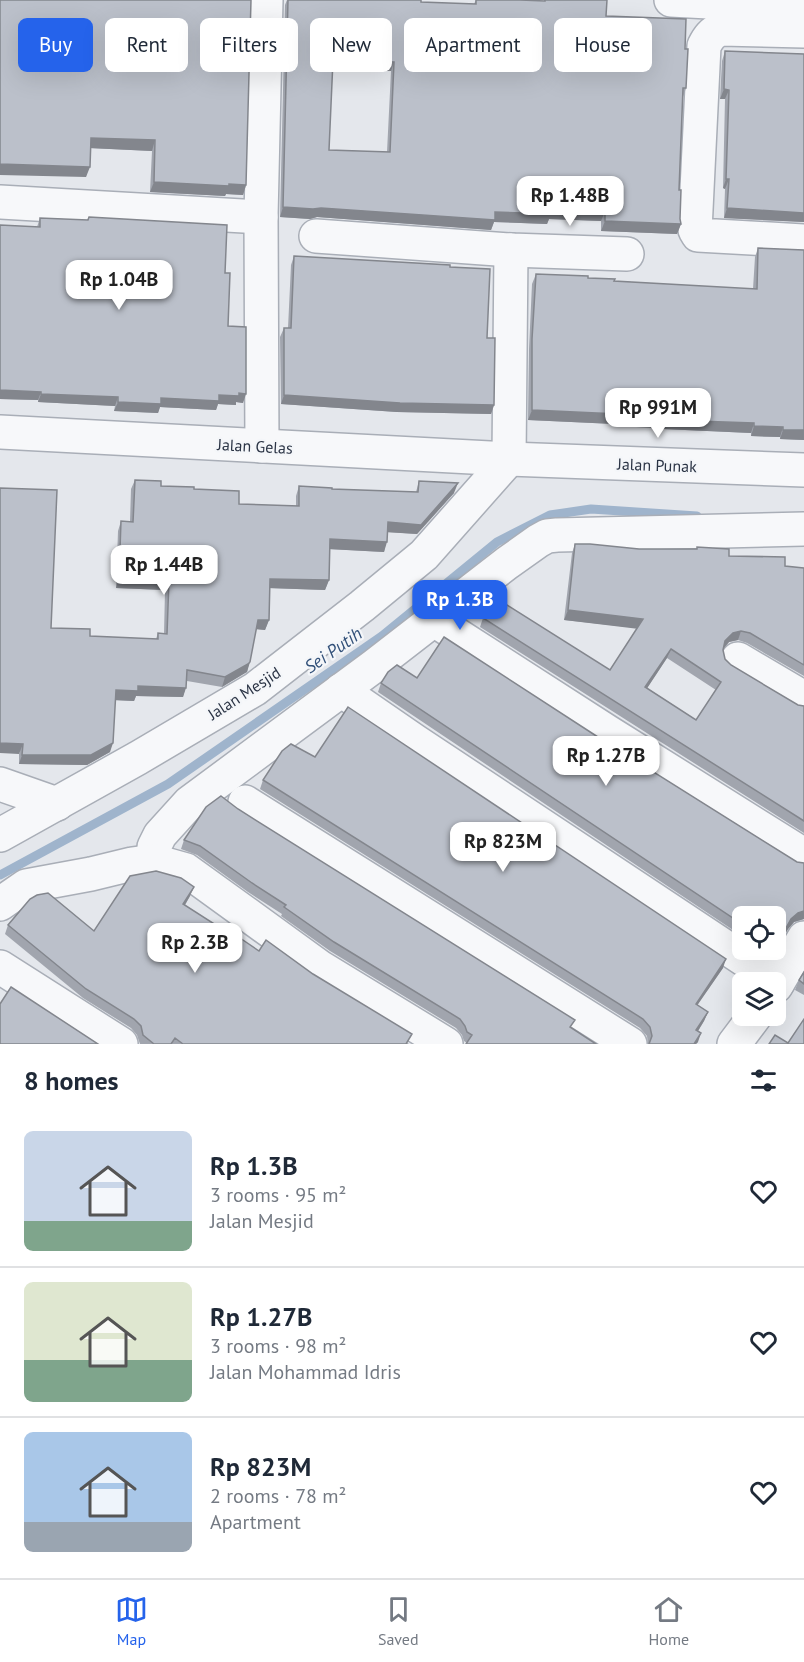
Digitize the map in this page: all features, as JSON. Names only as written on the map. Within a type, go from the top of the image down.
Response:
[{"type":"street","points":[[261,446],[261,217],[266,0]]},
{"type":"street","points":[[671,0],[804,7]]},
{"type":"street","points":[[804,31],[721,29],[708,38],[704,46],[695,230],[698,235],[804,241]]},
{"type":"street","points":[[0,202],[261,217]]},
{"type":"street","points":[[316,236],[511,250],[627,254]]},
{"type":"street","points":[[509,459],[511,250]]},
{"type":"street","name":"Jalan Gelas","points":[[0,432],[509,459]]},
{"type":"street","name":"Jalan Punak","points":[[509,459],[804,470]]},
{"type":"street","name":"Jalan Mesjid","points":[[0,835],[245,695],[280,670],[424,555],[509,459]]},
{"type":"street","points":[[154,861],[154,847],[160,835],[189,803],[507,563],[547,536],[804,529]]},
{"type":"street","points":[[434,620],[804,855]]},
{"type":"street","points":[[738,658],[804,698]]},
{"type":"street","points":[[341,690],[759,972]]},
{"type":"street","points":[[0,784],[57,804]]},
{"type":"street","points":[[244,802],[630,1044]]},
{"type":"street","points":[[0,904],[26,886],[132,864],[154,861],[186,870],[320,967],[446,1044]]},
{"type":"street","points":[[784,972],[804,938]]},
{"type":"street","points":[[0,968],[121,1044]]},
{"type":"street","points":[[734,1044],[748,1026]]},
{"type":"building","points":[[0,0],[251,0],[251,18],[200,18],[200,72],[249,72],[246,185],[154,182],[155,140],[91,138],[90,167],[0,164]]},
{"type":"building","points":[[288,0],[421,0],[421,2],[476,4],[476,0],[607,0],[606,16],[686,19],[685,49],[688,49],[686,88],[683,88],[679,190],[681,190],[681,224],[605,221],[605,211],[551,209],[551,214],[495,212],[495,220],[283,207],[286,72],[298,72],[298,18],[288,18]],"holes":[[[310,18],[392,18],[392,62],[394,62],[390,152],[329,150],[332,72],[310,72]]]},
{"type":"building","points":[[725,51],[804,54],[804,213],[727,208],[729,90],[724,89]]},
{"type":"building","points":[[89,217],[227,225],[225,273],[230,273],[228,326],[246,327],[246,394],[219,395],[219,401],[161,398],[161,404],[118,402],[118,397],[0,390],[0,225],[40,227],[40,218],[88,220]]},
{"type":"building","points":[[758,248],[804,250],[804,430],[754,426],[754,423],[667,420],[667,418],[640,417],[640,415],[532,410],[532,339],[536,274],[757,289]]},
{"type":"building","points":[[294,256],[490,269],[487,338],[495,338],[494,405],[400,403],[284,395],[284,328],[291,328]]},
{"type":"building","points":[[135,480],[161,481],[161,486],[239,491],[239,504],[299,506],[299,486],[418,492],[419,481],[458,483],[421,525],[388,522],[387,542],[330,539],[329,580],[270,579],[269,620],[258,620],[248,664],[225,677],[187,670],[186,688],[138,686],[138,691],[116,690],[113,743],[91,755],[22,755],[23,744],[0,743],[0,488],[57,490],[51,628],[90,629],[90,636],[158,639],[158,633],[167,634],[169,580],[119,578],[121,521],[133,522]]},
{"type":"building","points":[[575,544],[639,549],[697,549],[697,547],[729,549],[729,556],[785,557],[785,566],[804,568],[804,665],[750,633],[741,631],[733,633],[725,641],[723,650],[725,659],[731,665],[798,705],[804,706],[804,821],[483,618],[496,598],[610,670],[643,619],[568,610]],"holes":[[[671,649],[721,682],[696,720],[645,687]]]},
{"type":"building","points":[[444,637],[601,739],[797,862],[804,863],[804,911],[791,919],[786,928],[786,906],[732,906],[732,917],[381,683],[388,672],[397,665],[417,678]]},
{"type":"building","points":[[348,707],[726,959],[696,1004],[708,1012],[696,1030],[701,1033],[694,1044],[649,1044],[652,1036],[650,1027],[643,1019],[263,780],[282,751],[291,744],[315,757]]},
{"type":"building","points":[[221,796],[238,809],[575,1020],[570,1027],[596,1044],[466,1044],[472,1035],[467,1032],[460,1019],[334,942],[284,907],[286,905],[200,846],[184,840],[206,807]]},
{"type":"building","points":[[156,871],[181,878],[194,887],[183,904],[259,951],[266,940],[313,974],[412,1034],[406,1044],[183,1044],[175,1038],[171,1044],[154,1044],[143,1035],[141,1026],[134,1019],[86,989],[8,925],[30,899],[48,893],[94,931],[130,876]]},
{"type":"building","points":[[804,972],[804,984],[799,980]]},
{"type":"building","points":[[11,987],[98,1044],[0,1044],[0,1004]]},
{"type":"building","points":[[804,1019],[804,1044],[769,1044],[775,1035],[788,1043]]},
{"type":"waterway","name":"Sei Putih","points":[[0,875],[168,784],[382,636],[497,542],[550,515],[591,509],[697,516]]}]
